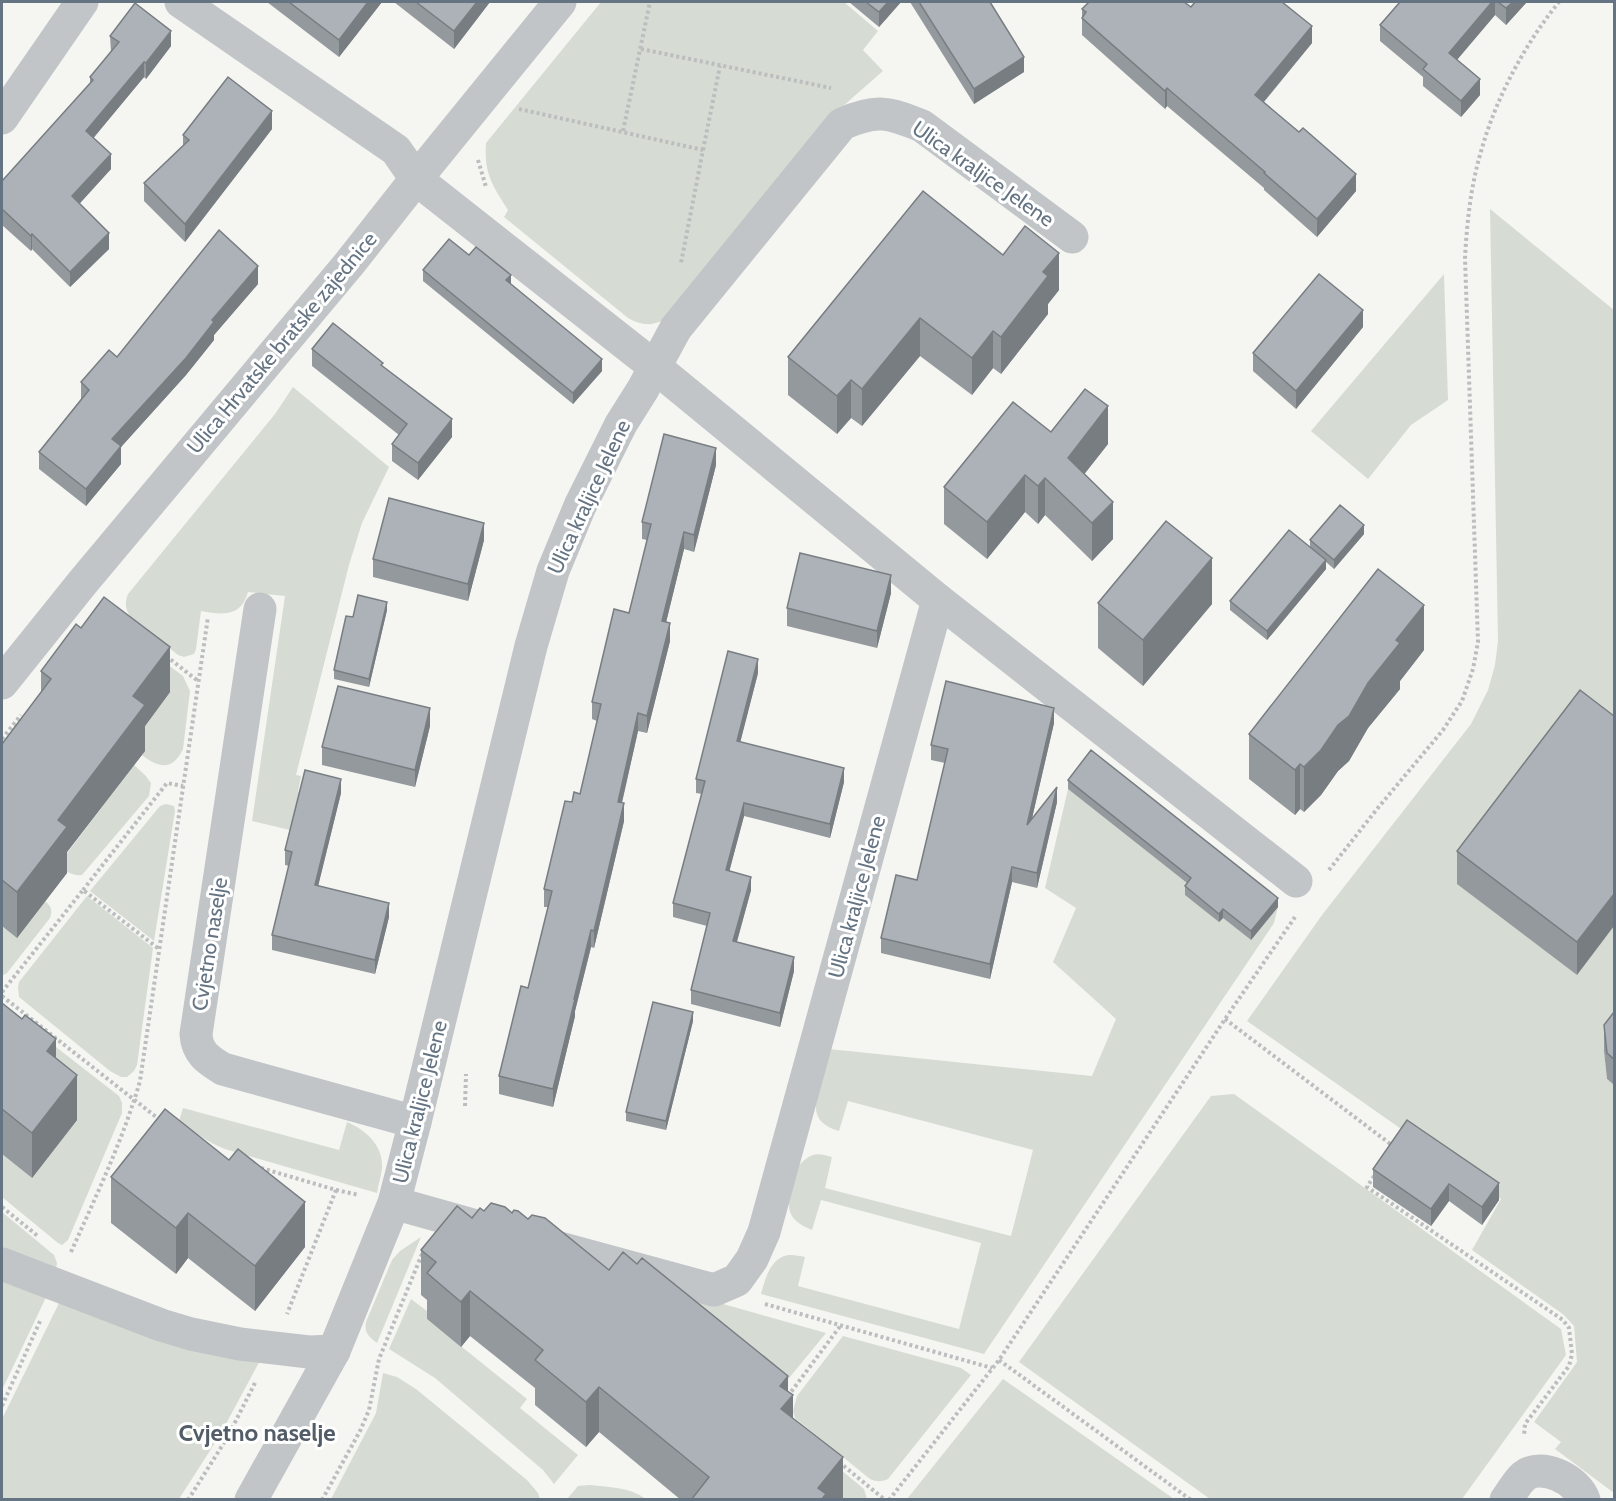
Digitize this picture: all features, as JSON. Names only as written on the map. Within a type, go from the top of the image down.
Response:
[{"type":"street","points":[[2,118],[82,2]]},
{"type":"street","points":[[180,2],[396,150],[416,179],[655,367],[938,600],[1308,888]]},
{"type":"street","name":"Ulica Hrvatske bratske zajednice","points":[[2,683],[83,582],[342,273],[560,2]]},
{"type":"street","name":"Ulica kraljice Jelene","points":[[938,600],[764,1232],[752,1259],[737,1280],[714,1290],[394,1203],[416,1122],[531,646],[553,571],[580,506],[616,434],[676,328],[842,124],[860,116],[879,114],[899,117],[922,126],[1072,237]]},
{"type":"street","name":"Cvjetno naselje","points":[[260,609],[196,1034],[200,1050],[208,1060],[223,1069],[416,1122]]},
{"type":"street","points":[[251,1500],[334,1351],[394,1203]]},
{"type":"street","points":[[2,1264],[191,1334],[240,1344],[309,1352],[334,1351]]},
{"type":"street","points":[[1515,1488],[1538,1470],[1554,1473],[1569,1482],[1584,1500]]},
{"type":"path","points":[[623,131],[651,2]]},
{"type":"path","points":[[835,1459],[887,1500],[999,1360],[1225,1019],[1308,888],[1443,730],[1462,701],[1473,669],[1478,642],[1465,258],[1468,218],[1482,148],[1498,104],[1516,67],[1559,2]]},
{"type":"path","points":[[641,49],[835,89]]},
{"type":"path","points":[[679,271],[720,66]]},
{"type":"path","points":[[519,109],[703,150]]},
{"type":"path","points":[[441,199],[477,153],[488,190]]},
{"type":"path","points":[[2,1406],[110,1162],[140,1081],[208,617]]},
{"type":"path","points":[[162,652],[199,682]]},
{"type":"path","points":[[2,992],[167,783],[183,786]]},
{"type":"path","points":[[83,890],[160,950]]},
{"type":"path","points":[[2,996],[162,1121]]},
{"type":"path","points":[[1225,1019],[1395,1147],[1389,1155]]},
{"type":"path","points":[[188,1500],[227,1438],[274,1348],[336,1190],[256,1167]]},
{"type":"path","points":[[1378,1171],[1367,1187],[1563,1320],[1569,1329],[1572,1354],[1569,1366],[1525,1424],[1515,1488]]},
{"type":"path","points":[[2,1207],[43,1240]]},
{"type":"path","points":[[322,1500],[369,1410],[379,1359],[436,1216]]},
{"type":"path","points":[[714,1290],[992,1368]]},
{"type":"path","points":[[787,1403],[791,1392],[841,1325]]},
{"type":"path","points":[[999,1360],[1191,1500]]},
{"type":"shaded area","points":[[601,2],[844,2],[878,31],[863,50],[883,71],[834,114],[662,321],[653,324],[641,323],[628,318],[504,217],[508,210],[493,186],[486,163],[486,143]]},
{"type":"shaded area","points":[[1490,209],[1614,310],[1614,1038],[1604,1051],[1607,1079],[1614,1085],[1614,1493],[1555,1449],[1561,1442],[1534,1422],[1577,1362],[1574,1326],[1564,1315],[1472,1250],[1501,1199],[1247,1021],[1322,915],[1471,724],[1488,690],[1495,665],[1498,641]]},
{"type":"shaded area","points":[[1444,274],[1448,400],[1411,425],[1368,479],[1311,431]]},
{"type":"shaded area","points":[[293,387],[389,467],[362,523],[349,565],[296,775],[301,776],[298,792],[303,794],[294,831],[252,821],[285,596],[248,592],[241,606],[236,610],[224,613],[201,611],[196,649],[194,654],[184,657],[178,655],[131,618],[126,604],[128,594],[275,414]]},
{"type":"shaded area","points":[[123,631],[183,676],[190,691],[183,749],[175,761],[170,764],[159,765],[142,755],[145,750]]},
{"type":"shaded area","points":[[134,765],[151,783],[149,796],[82,875],[66,871],[58,865]]},
{"type":"shaded area","points":[[1068,789],[1191,886],[1223,918],[1251,940],[1278,907],[1274,923],[984,1354],[761,1294],[767,1275],[778,1259],[791,1255],[800,1256],[805,1257],[798,1286],[959,1329],[981,1243],[821,1200],[812,1230],[796,1221],[790,1212],[792,1185],[796,1170],[803,1161],[813,1155],[825,1155],[832,1157],[825,1188],[1011,1236],[1033,1150],[848,1101],[839,1131],[823,1123],[816,1112],[816,1106],[829,1049],[1092,1076],[1116,1019],[1053,962],[1076,908],[1045,888]]},
{"type":"shaded area","points":[[166,804],[174,806],[175,811],[154,941],[90,891],[160,806]]},
{"type":"shaded area","points":[[87,896],[153,948],[137,1065],[127,1077],[121,1077],[110,1071],[19,997],[19,982]]},
{"type":"shaded area","points":[[45,901],[51,908],[50,918],[7,973],[2,976],[2,926],[17,937]]},
{"type":"shaded area","points":[[2,1005],[119,1096],[122,1103],[122,1113],[68,1240],[62,1245],[2,1197],[2,1154],[32,1178]]},
{"type":"shaded area","points":[[1234,1094],[1561,1329],[1566,1355],[1462,1499],[1210,1499],[1019,1362],[1211,1096]]},
{"type":"shaded area","points":[[183,1108],[339,1150],[347,1122],[367,1134],[380,1153],[382,1169],[377,1193],[218,1146],[179,1121]]},
{"type":"shaded area","points":[[2,1212],[54,1255],[57,1263],[55,1275],[2,1256]]},
{"type":"shaded area","points":[[421,1237],[377,1343],[368,1334],[366,1322],[392,1260],[400,1251]]},
{"type":"shaded area","points":[[2,1273],[49,1291],[2,1390]]},
{"type":"shaded area","points":[[62,1297],[263,1355],[220,1435],[179,1499],[2,1500],[2,1419]]},
{"type":"shaded area","points":[[702,1298],[826,1333],[767,1405],[676,1310]]},
{"type":"shaded area","points":[[411,1299],[431,1314],[427,1319],[527,1399],[520,1408],[578,1455],[554,1484],[543,1470],[435,1378],[389,1349]]},
{"type":"shaded area","points":[[843,1336],[961,1368],[971,1375],[888,1479],[883,1481],[870,1479],[795,1418],[793,1411],[797,1396]]},
{"type":"shaded area","points":[[383,1373],[397,1377],[416,1389],[527,1480],[540,1499],[331,1499],[376,1413]]},
{"type":"shaded area","points":[[1003,1379],[1174,1499],[907,1499]]},
{"type":"shaded area","points":[[795,1432],[864,1489],[867,1499],[839,1499]]},
{"type":"shaded area","points":[[589,1485],[626,1490],[646,1499],[567,1499],[578,1486]]},
{"type":"building","points":[[289,2],[368,2],[339,40]]},
{"type":"building","points":[[416,2],[477,2],[454,31]]},
{"type":"building","points":[[866,2],[888,2],[879,12]]},
{"type":"building","points":[[919,2],[990,2],[1024,57],[974,89]]},
{"type":"building","points":[[1089,2],[1184,2],[1191,7],[1195,2],[1282,2],[1312,26],[1255,95],[1299,132],[1303,128],[1356,174],[1317,219],[1167,88],[1165,91],[1082,18],[1086,12],[1082,9]]},
{"type":"building","points":[[1400,2],[1492,2],[1449,53],[1480,79],[1461,101],[1423,69],[1427,64],[1380,25]]},
{"type":"building","points":[[1498,2],[1513,2],[1506,8]]},
{"type":"building","points":[[135,3],[171,31],[86,131],[111,154],[72,196],[109,233],[70,272],[32,234],[31,236],[2,209],[2,181],[93,80],[90,77],[119,42],[110,36]]},
{"type":"building","points":[[228,77],[272,111],[185,224],[144,183],[189,140],[183,135]]},
{"type":"building","points":[[923,191],[1003,255],[1025,226],[1059,253],[1043,272],[1048,276],[1001,337],[993,331],[972,358],[920,318],[862,389],[851,380],[837,396],[788,357]]},
{"type":"building","points":[[219,230],[258,266],[212,320],[214,322],[186,358],[112,439],[121,446],[86,489],[39,452],[89,390],[81,382],[109,350],[117,357]]},
{"type":"building","points":[[449,239],[469,255],[476,247],[511,275],[506,280],[602,359],[573,393],[423,270]]},
{"type":"building","points":[[1319,274],[1363,310],[1296,391],[1253,353]]},
{"type":"building","points":[[333,323],[383,363],[381,365],[452,419],[418,463],[392,444],[407,424],[312,349]]},
{"type":"building","points":[[1085,389],[1108,406],[1068,458],[1113,502],[1092,523],[1045,478],[1038,486],[1025,475],[987,522],[944,487],[1013,402],[1051,432]]},
{"type":"building","points":[[664,434],[716,448],[694,535],[684,532],[662,621],[670,623],[647,716],[638,713],[618,802],[624,803],[553,1089],[499,1076],[521,986],[528,988],[552,891],[544,889],[565,801],[572,802],[574,792],[580,794],[601,704],[592,702],[614,609],[629,613],[651,524],[642,522]]},
{"type":"building","points":[[389,498],[484,523],[468,584],[373,559]]},
{"type":"building","points":[[1340,505],[1364,525],[1334,560],[1310,540]]},
{"type":"building","points":[[1166,521],[1212,558],[1143,640],[1098,603]]},
{"type":"building","points":[[1289,530],[1326,560],[1267,631],[1230,601]]},
{"type":"building","points":[[800,553],[891,575],[877,631],[787,608]]},
{"type":"building","points":[[1378,569],[1424,605],[1396,640],[1400,643],[1368,683],[1349,716],[1338,725],[1321,750],[1304,767],[1300,764],[1295,770],[1249,734]]},
{"type":"building","points":[[358,595],[387,602],[369,679],[334,670],[346,616],[353,617]]},
{"type":"building","points":[[104,597],[170,647],[133,696],[145,705],[58,820],[67,827],[17,892],[2,880],[2,744],[51,679],[41,671],[76,624],[81,628]]},
{"type":"building","points":[[728,651],[758,659],[737,741],[844,768],[830,824],[744,803],[726,870],[751,877],[733,941],[794,957],[780,1013],[691,990],[710,913],[673,903],[705,781],[696,779]]},
{"type":"building","points":[[946,681],[1054,708],[1027,825],[1057,787],[1037,873],[1012,867],[990,964],[881,938],[896,875],[917,880],[948,749],[931,745]]},
{"type":"building","points":[[338,686],[430,708],[415,770],[322,747]]},
{"type":"building","points":[[1580,690],[1614,716],[1614,894],[1577,942],[1457,851]]},
{"type":"building","points":[[1091,750],[1278,898],[1251,931],[1223,909],[1219,914],[1185,886],[1191,878],[1068,780]]},
{"type":"building","points":[[305,770],[341,779],[315,885],[389,903],[375,960],[272,935],[292,852],[285,850]]},
{"type":"building","points":[[653,1002],[693,1012],[666,1121],[626,1112]]},
{"type":"building","points":[[2,1003],[22,1019],[25,1015],[56,1039],[47,1051],[77,1075],[32,1133],[2,1109]]},
{"type":"building","points":[[1614,1012],[1614,1059],[1607,1053],[1604,1025]]},
{"type":"building","points":[[165,1109],[229,1160],[238,1149],[305,1202],[255,1266],[188,1213],[176,1228],[111,1177]]},
{"type":"building","points":[[1407,1120],[1499,1183],[1482,1207],[1449,1184],[1431,1209],[1373,1169]]},
{"type":"building","points":[[491,1203],[505,1207],[512,1213],[514,1210],[518,1211],[528,1219],[532,1215],[545,1218],[609,1270],[623,1252],[637,1264],[642,1258],[788,1376],[780,1386],[793,1395],[781,1409],[843,1457],[818,1488],[826,1494],[821,1500],[691,1500],[709,1477],[599,1387],[586,1402],[535,1360],[543,1350],[470,1291],[461,1302],[427,1273],[436,1262],[421,1250],[457,1206],[472,1218],[480,1208],[484,1211]]},
{"type":"district","name":"Cvjetno naselje","points":[[257,1433]]}]
